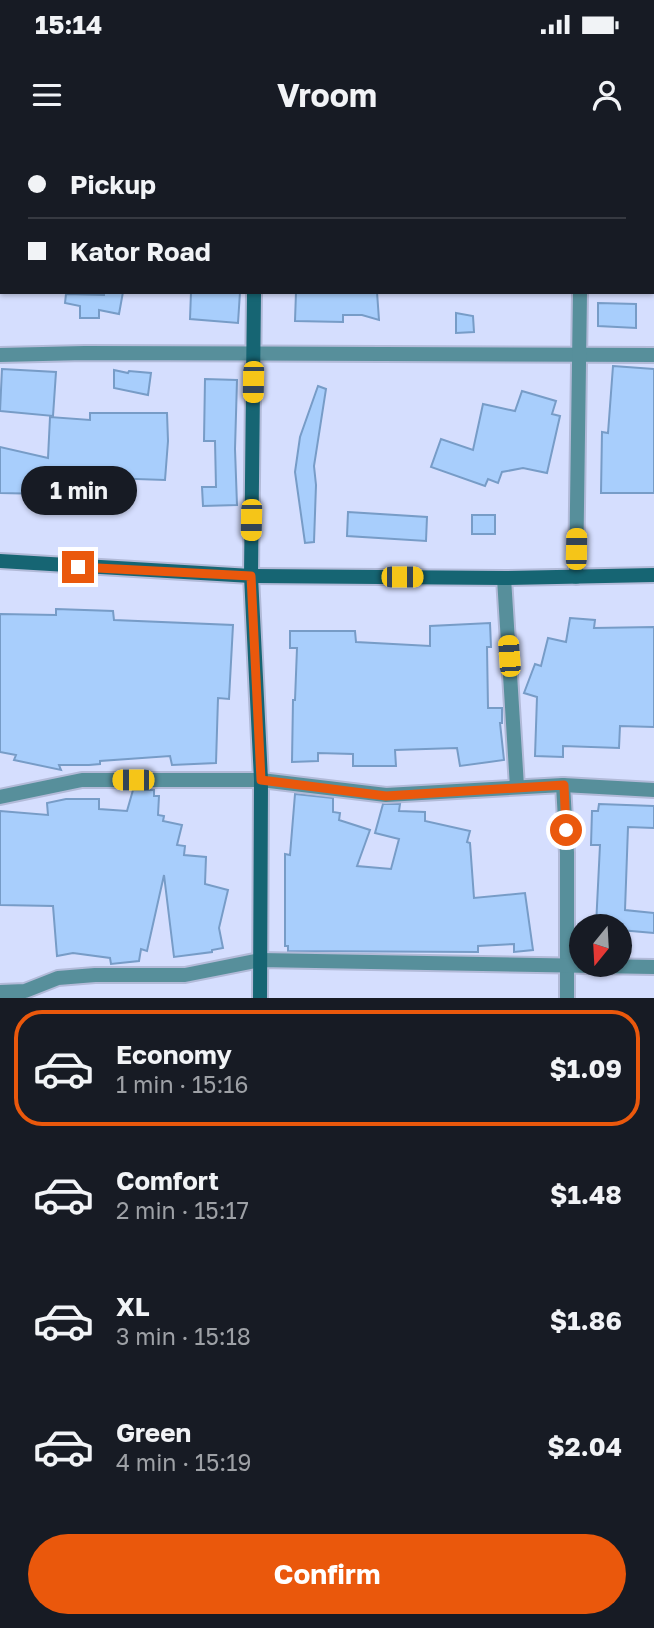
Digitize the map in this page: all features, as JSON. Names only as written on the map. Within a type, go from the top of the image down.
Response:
[{"type":"street","points":[[254,294],[251,576],[261,780],[260,998]]},
{"type":"street","points":[[576,577],[580,294]]},
{"type":"street","points":[[0,355],[654,355]]},
{"type":"street","points":[[0,561],[251,576],[504,578],[654,575]]},
{"type":"street","points":[[504,578],[517,787]]},
{"type":"street","points":[[0,797],[82,780],[261,780],[386,796],[564,785],[654,790]]},
{"type":"street","points":[[564,785],[567,998]]},
{"type":"street","points":[[0,992],[25,991],[58,978],[95,975],[185,975],[260,960],[654,967]]},
{"type":"building","points":[[66,294],[123,294],[119,314],[99,310],[99,318],[80,318],[80,306],[65,303]]},
{"type":"building","points":[[191,294],[240,294],[238,323],[190,319]]},
{"type":"building","points":[[296,294],[377,294],[379,320],[362,315],[343,315],[343,322],[295,321]]},
{"type":"building","points":[[598,303],[636,304],[636,328],[598,326]]},
{"type":"building","points":[[456,313],[473,316],[474,332],[456,333]]},
{"type":"building","points":[[613,366],[654,369],[654,493],[601,493],[602,432],[608,433]]},
{"type":"building","points":[[2,369],[56,372],[53,416],[0,411]]},
{"type":"building","points":[[114,370],[151,373],[148,395],[114,388]]},
{"type":"building","points":[[205,379],[237,380],[237,505],[203,506],[202,487],[216,487],[215,441],[204,441]]},
{"type":"building","points":[[318,386],[326,389],[314,466],[314,542],[305,543],[295,472],[300,437]]},
{"type":"building","points":[[522,391],[556,401],[552,414],[560,416],[547,473],[523,468],[502,472],[498,483],[488,479],[485,486],[431,467],[441,439],[473,450],[483,404],[515,411]]},
{"type":"building","points":[[90,413],[167,413],[165,480],[107,478],[107,510],[46,509],[46,494],[0,493],[0,447],[48,458],[50,417],[90,420]]},
{"type":"building","points":[[348,512],[427,517],[426,541],[347,536]]},
{"type":"building","points":[[472,515],[495,515],[495,534],[472,534]]},
{"type":"building","points":[[56,609],[113,611],[114,620],[233,625],[229,699],[218,698],[216,763],[172,765],[170,756],[100,761],[100,764],[89,765],[59,765],[61,770],[14,760],[16,755],[0,752],[0,614],[56,615]]},
{"type":"building","points":[[570,618],[595,620],[594,628],[654,627],[654,727],[620,726],[619,748],[563,746],[563,757],[535,756],[537,697],[524,693],[535,664],[541,666],[548,638],[566,642]]},
{"type":"building","points":[[490,623],[491,647],[487,647],[488,708],[502,708],[500,723],[504,760],[460,766],[457,748],[395,750],[396,766],[353,766],[353,754],[318,753],[318,761],[292,762],[297,648],[290,648],[290,631],[355,631],[356,642],[430,646],[430,626]]},
{"type":"building","points":[[133,790],[154,790],[154,796],[159,796],[158,815],[164,816],[163,821],[182,825],[177,845],[185,846],[184,855],[206,857],[205,884],[228,890],[219,928],[223,948],[174,957],[164,875],[147,951],[141,949],[139,961],[111,964],[110,958],[73,953],[57,956],[53,906],[0,905],[0,811],[48,815],[47,803],[66,799],[99,799],[99,809],[127,811]]},
{"type":"building","points":[[295,794],[333,798],[333,812],[340,813],[339,820],[370,830],[357,866],[391,869],[399,839],[375,833],[383,804],[400,804],[399,811],[425,812],[425,821],[470,831],[467,842],[470,843],[474,898],[525,893],[533,950],[514,952],[514,944],[478,946],[478,952],[288,951],[288,946],[285,946],[285,854],[290,855]]},
{"type":"building","points":[[599,804],[654,806],[654,828],[628,827],[625,910],[654,913],[654,933],[632,931],[632,914],[597,914],[600,845],[591,845],[592,811],[598,811]]},
{"type":"route","points":[[78,567],[251,576],[261,780],[386,796],[564,785],[566,830]]}]
